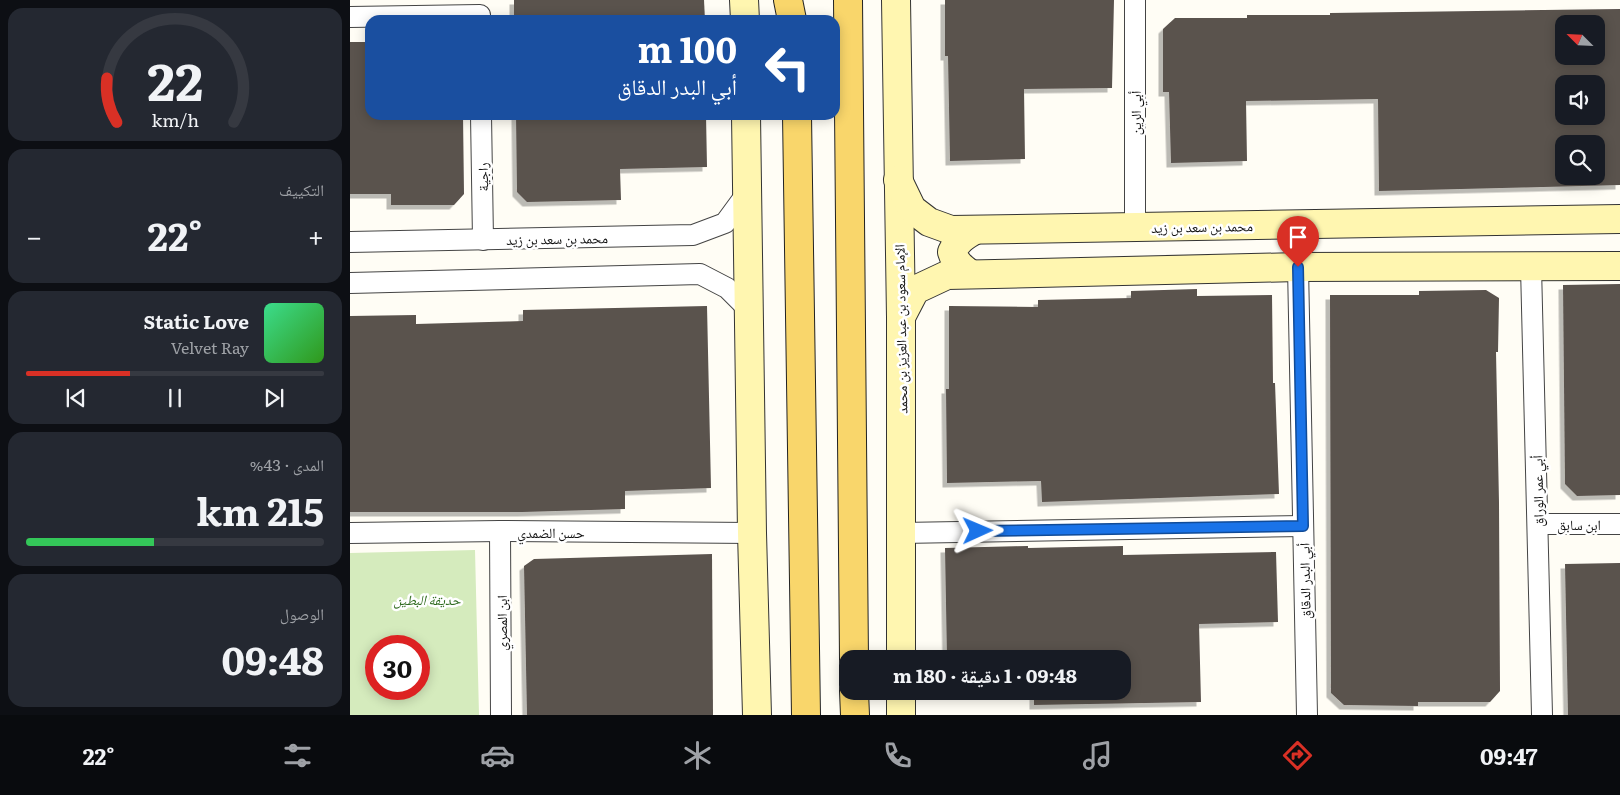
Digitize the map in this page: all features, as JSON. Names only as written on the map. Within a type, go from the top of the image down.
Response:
[{"type":"main road","points":[[788,0],[792,15]]},
{"type":"main road","points":[[794,15],[795,0]]},
{"type":"main road","points":[[848,0],[854,650]]},
{"type":"main road","points":[[797,120],[806,715]]},
{"type":"main road","points":[[854,700],[854,715]]},
{"type":"street","points":[[744,0],[745,15]]},
{"type":"street","name":"الإمام سعود بن عبد العزيز بن محمد","points":[[896,0],[901,317],[901,650]]},
{"type":"street","name":"أبي الرين","points":[[1135,0],[1135,227]]},
{"type":"street","points":[[402,15],[480,12]]},
{"type":"street","points":[[350,17],[365,16]]},
{"type":"street","name":"راجية","points":[[481,120],[482,240]]},
{"type":"street","points":[[746,120],[752,534],[757,715]]},
{"type":"street","name":"محمد بن سعد بن زيد","points":[[898,180],[912,209],[929,222],[951,230],[1620,219]]},
{"type":"street","name":"محمد بن سعد بن زيد","points":[[350,242],[693,235],[725,223],[747,193]]},
{"type":"street","points":[[969,273],[960,266],[952,252],[962,237],[975,230]]},
{"type":"street","points":[[901,317],[915,290],[947,275],[969,273],[1298,267],[1620,266]]},
{"type":"street","name":"أبي البدر الدقاق","points":[[1298,267],[1307,715]]},
{"type":"street","name":"أبي عمر الوراق","points":[[1531,267],[1542,715]]},
{"type":"street","points":[[350,283],[700,274],[727,288],[749,310]]},
{"type":"street","name":"ابن سابق","points":[[1538,524],[1620,524]]},
{"type":"street","points":[[901,532],[1303,526]]},
{"type":"street","name":"حسن الضمدي","points":[[350,533],[500,531],[752,534]]},
{"type":"street","name":"ابن المصري","points":[[500,531],[501,715]]},
{"type":"street","points":[[901,700],[901,715]]},
{"type":"green space","name":"حديقة البطين","points":[[475,550],[479,715],[350,715],[350,553]]},
{"type":"building","points":[[514,0],[704,0],[705,15],[514,15]]},
{"type":"building","points":[[945,0],[1114,0],[1112,88],[1024,89],[1025,159],[950,161],[948,56],[945,56]]},
{"type":"building","points":[[1620,9],[1620,185],[1379,191],[1378,99],[1246,101],[1247,161],[1171,163],[1169,92],[1163,92],[1163,29],[1175,18],[1247,18],[1247,15],[1330,15],[1330,13]]},
{"type":"building","points":[[350,42],[365,42],[365,120],[463,120],[464,194],[454,205],[391,205],[391,194],[350,194]]},
{"type":"building","points":[[516,120],[706,120],[707,167],[620,169],[621,200],[527,202],[517,192]]},
{"type":"building","points":[[1620,284],[1620,495],[1577,496],[1565,484],[1563,285]]},
{"type":"building","points":[[1197,289],[1197,296],[1272,295],[1273,383],[1275,383],[1279,494],[1042,502],[1041,481],[947,483],[946,389],[949,389],[949,306],[1038,307],[1038,300],[1131,298],[1131,291]]},
{"type":"building","points":[[1486,290],[1499,298],[1498,352],[1496,352],[1500,691],[1490,702],[1418,702],[1418,706],[1344,705],[1331,693],[1330,295],[1419,295],[1419,291]]},
{"type":"building","points":[[707,306],[711,488],[625,491],[625,509],[522,512],[350,512],[350,316],[416,315],[416,324],[523,321],[523,310]]},
{"type":"building","points":[[1123,546],[1123,555],[1276,552],[1278,622],[1199,624],[1201,702],[1034,705],[1034,700],[1131,700],[1131,650],[947,650],[945,548]]},
{"type":"building","points":[[712,554],[713,715],[527,715],[524,566],[534,559]]},
{"type":"building","points":[[1620,563],[1620,715],[1568,715],[1565,564]]},
{"type":"route","points":[[978,531],[1303,526],[1298,267]]}]
